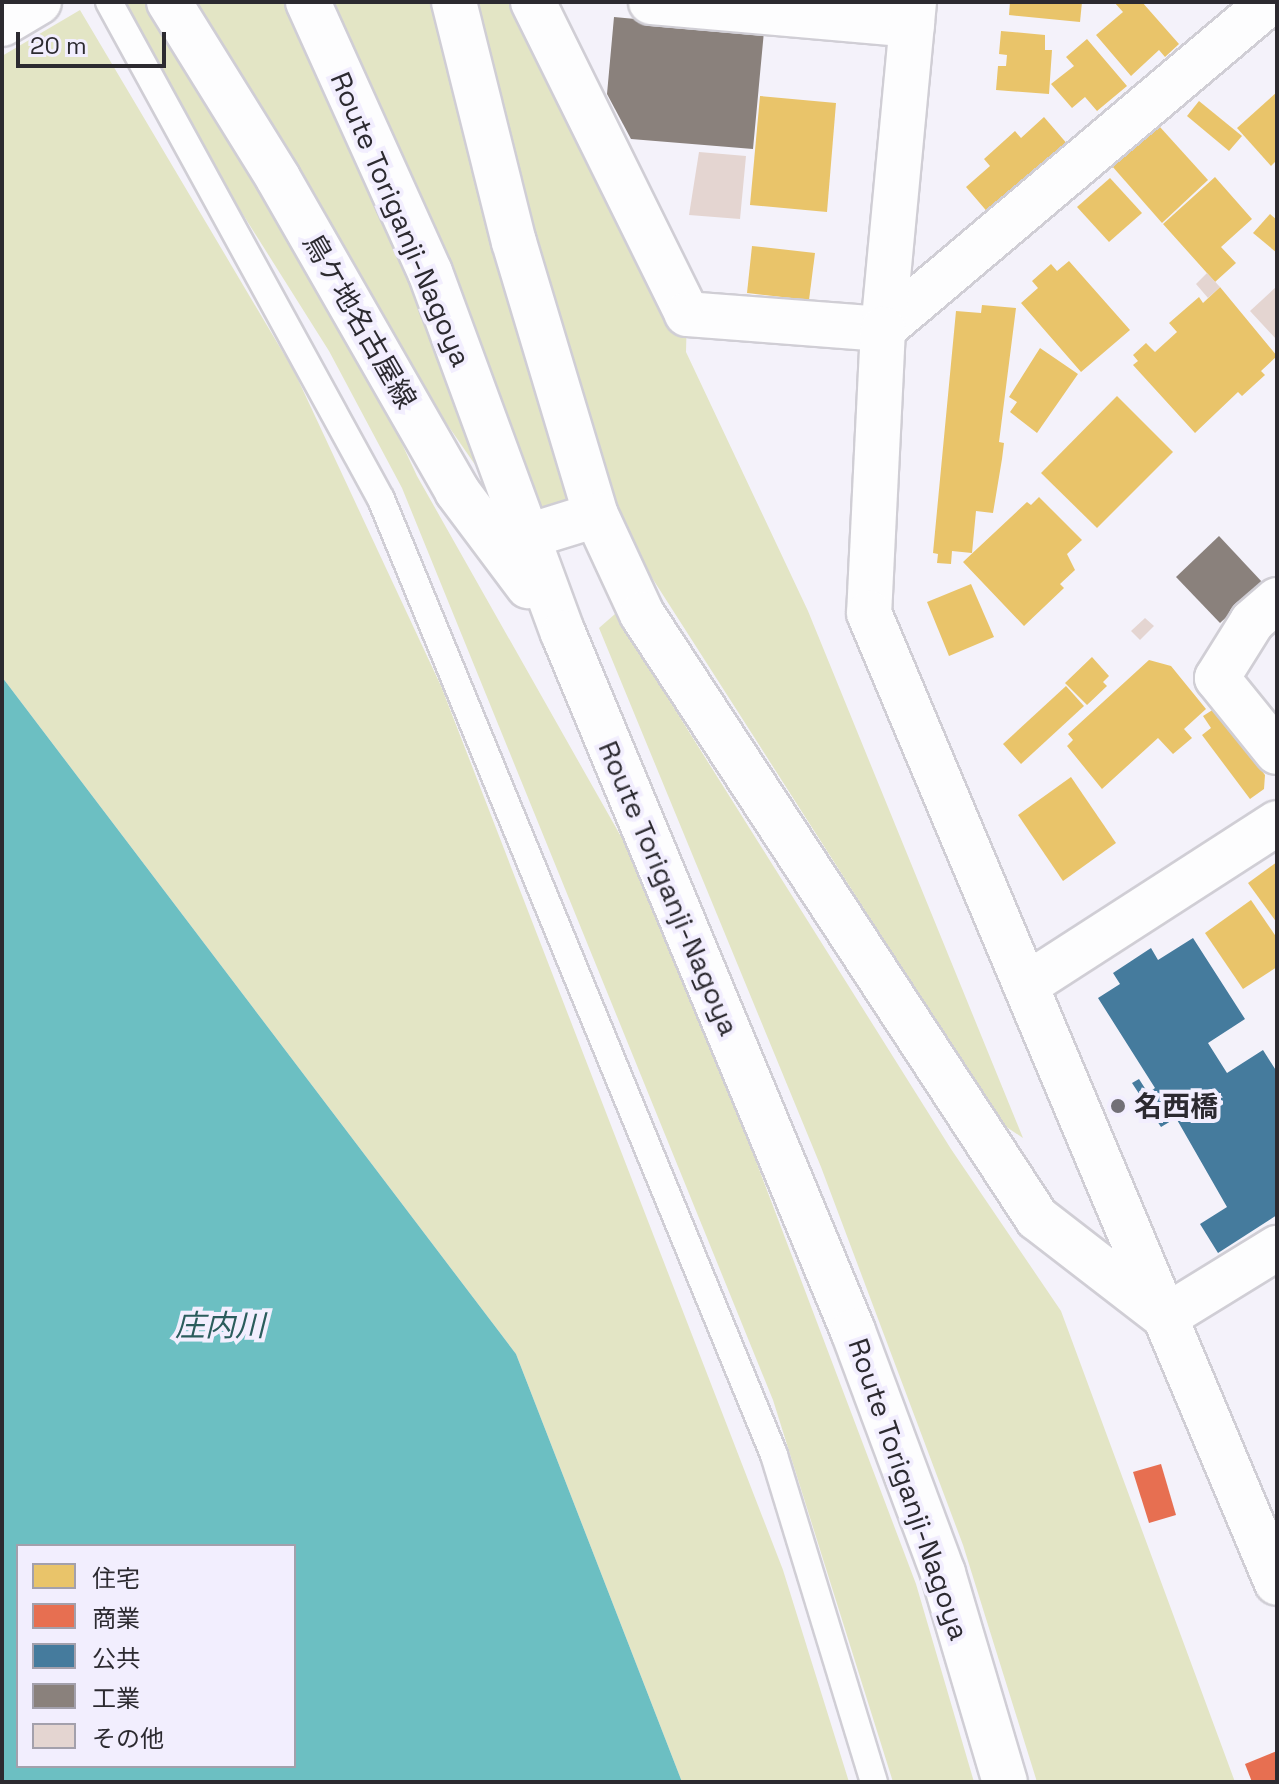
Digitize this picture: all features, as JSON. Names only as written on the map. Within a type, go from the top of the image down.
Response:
[{"type":"main road","points":[[2,24],[39,2]]},
{"type":"main road","name":"鳥ケ地名古屋線","points":[[169,2],[278,178],[457,491],[563,633]]},
{"type":"main road","name":"Route Toriganji-Nagoya","points":[[308,2],[430,272],[525,537],[563,633],[853,1331],[943,1573],[1005,1782]]},
{"type":"main road","points":[[454,2],[514,242],[596,515],[642,614],[1037,1218],[1165,1317]]},
{"type":"main road","points":[[533,2],[687,314],[883,329],[1270,2]]},
{"type":"main road","points":[[651,2],[913,13],[883,329],[869,613],[1277,1583]]},
{"type":"main road","points":[[525,537],[596,515]]},
{"type":"main road","points":[[1277,600],[1252,622],[1217,678],[1277,752]]},
{"type":"main road","points":[[1026,985],[1277,823]]},
{"type":"main road","points":[[1165,1317],[1277,1248]]},
{"type":"lane","points":[[109,2],[381,499],[774,1455],[874,1782]]},
{"type":"green space","points":[[109,2],[533,2],[687,314],[686,352],[808,611],[1023,1138],[1002,1124],[638,556],[596,515],[525,537],[281,184],[417,476],[658,902],[916,1584],[974,1782],[893,1782],[773,1400],[402,488],[329,351]]},
{"type":"green space","points":[[80,10],[294,371],[441,686],[783,1570],[849,1782],[682,1782],[516,1354],[2,677],[2,56]]},
{"type":"green space","points":[[615,614],[951,1149],[1061,1311],[1235,1782],[1037,1782],[963,1545],[821,1167],[599,628]]},
{"type":"water","name":"庄内川","points":[[2,677],[516,1354],[682,1782],[2,1782]]},
{"type":"building: 住宅","points":[[1010,2],[1082,2],[1080,22],[1009,15]]},
{"type":"building: 住宅","points":[[1114,2],[1142,2],[1179,44],[1165,57],[1159,50],[1131,76],[1096,35],[1123,12]]},
{"type":"building: 住宅","points":[[1001,31],[1045,35],[1045,50],[1052,50],[1049,94],[996,90],[998,66],[1006,66],[1007,55],[999,54]]},
{"type":"building: 住宅","points":[[1087,39],[1127,86],[1097,111],[1085,97],[1072,108],[1051,84],[1074,66],[1066,57]]},
{"type":"building: 住宅","points":[[1277,92],[1277,160],[1271,166],[1237,128]]},
{"type":"building: 住宅","points":[[760,96],[836,103],[827,212],[750,205]]},
{"type":"building: 住宅","points":[[1199,101],[1242,136],[1229,151],[1187,116]]},
{"type":"building: 住宅","points":[[1044,117],[1069,146],[990,215],[966,187],[990,166],[984,159],[1015,131],[1021,138]]},
{"type":"building: 住宅","points":[[1160,127],[1208,180],[1162,223],[1112,166]]},
{"type":"building: 住宅","points":[[1215,177],[1252,219],[1221,247],[1236,263],[1215,282],[1163,224]]},
{"type":"building: 住宅","points":[[1110,178],[1142,213],[1109,242],[1077,207]]},
{"type":"building: 住宅","points":[[1270,214],[1277,220],[1277,253],[1253,233]]},
{"type":"building: 住宅","points":[[752,246],[815,253],[809,300],[747,293]]},
{"type":"building: 住宅","points":[[1069,261],[1130,330],[1081,372],[1021,303],[1038,288],[1032,281],[1051,264],[1057,271]]},
{"type":"building: 住宅","points":[[1220,287],[1277,356],[1261,371],[1265,375],[1242,396],[1238,392],[1195,433],[1133,365],[1138,361],[1133,355],[1146,343],[1155,352],[1177,332],[1169,323],[1199,297],[1203,303]]},
{"type":"building: 住宅","points":[[982,305],[1016,308],[999,442],[1004,443],[993,513],[976,511],[972,553],[952,551],[951,564],[937,563],[938,554],[933,553],[956,311],[981,313]]},
{"type":"building: 住宅","points":[[1040,348],[1078,374],[1037,433],[1010,412],[1017,402],[1009,397]]},
{"type":"building: 住宅","points":[[1117,396],[1173,452],[1097,528],[1041,473]]},
{"type":"building: 住宅","points":[[1039,497],[1082,540],[1067,554],[1075,570],[1060,584],[1064,588],[1024,626],[963,562],[1027,502],[1031,505]]},
{"type":"building: 住宅","points":[[971,584],[994,637],[949,656],[927,602]]},
{"type":"building: 住宅","points":[[1092,657],[1109,676],[1103,682],[1107,686],[1087,705],[1065,683]]},
{"type":"building: 住宅","points":[[1149,660],[1171,666],[1206,709],[1184,729],[1192,738],[1173,754],[1158,738],[1102,789],[1067,746],[1073,740],[1068,734]]},
{"type":"building: 住宅","points":[[1066,686],[1084,706],[1021,764],[1003,744]]},
{"type":"building: 住宅","points":[[1214,709],[1265,775],[1264,789],[1250,799],[1202,735],[1211,728],[1203,716]]},
{"type":"building: 住宅","points":[[1071,777],[1116,843],[1063,881],[1018,815]]},
{"type":"building: 住宅","points":[[1277,862],[1277,923],[1248,883]]},
{"type":"building: 住宅","points":[[1251,900],[1277,938],[1277,967],[1243,989],[1205,933]]},
{"type":"building: 商業","points":[[1161,1464],[1176,1515],[1149,1523],[1133,1472]]},
{"type":"building: 商業","points":[[1277,1751],[1277,1782],[1252,1782],[1245,1764]]},
{"type":"building: 公共","points":[[1193,938],[1245,1019],[1208,1043],[1227,1073],[1263,1050],[1277,1072],[1277,1215],[1218,1253],[1200,1224],[1227,1207],[1176,1118],[1161,1127],[1132,1083],[1139,1079],[1148,1093],[1155,1088],[1098,998],[1120,984],[1113,973],[1151,948],[1158,960]]},
{"type":"building: 工業","points":[[614,17],[764,31],[753,149],[631,139],[607,94]]},
{"type":"building: 工業","points":[[1219,536],[1263,583],[1220,623],[1176,577]]},
{"type":"building: その他","points":[[699,152],[746,156],[740,219],[689,215]]},
{"type":"building: その他","points":[[1207,273],[1220,287],[1208,298],[1196,284]]},
{"type":"building: その他","points":[[1277,286],[1277,340],[1250,311]]},
{"type":"building: その他","points":[[1145,618],[1154,626],[1140,640],[1131,631]]},
{"type":"place","name":"名西橋","points":[[1118,1106]]}]
